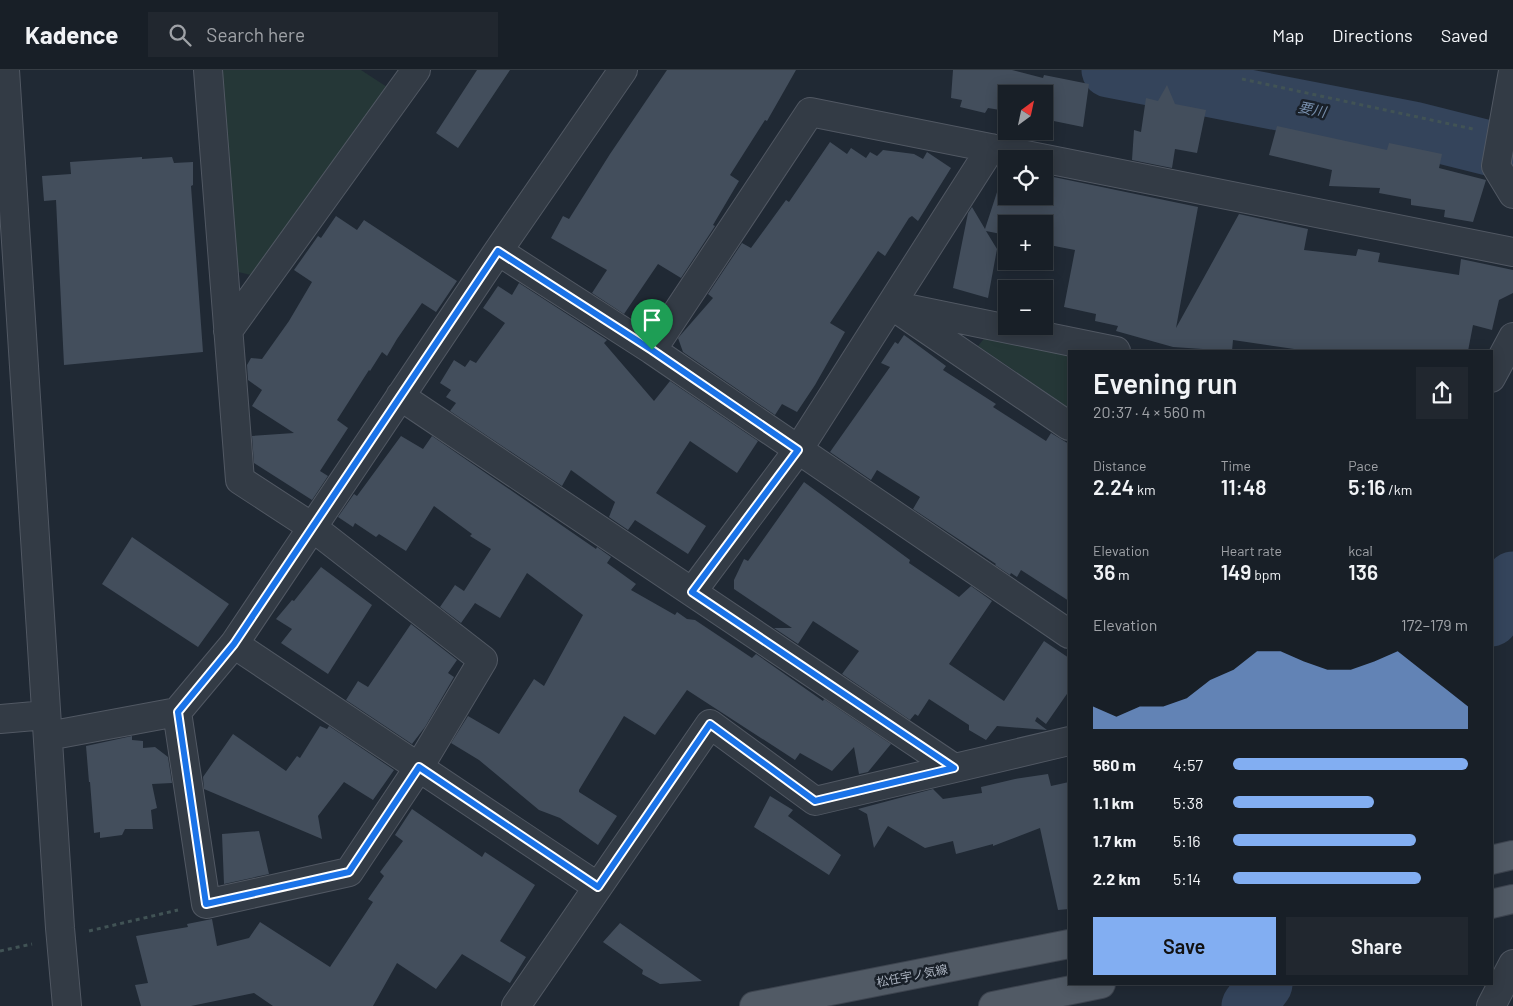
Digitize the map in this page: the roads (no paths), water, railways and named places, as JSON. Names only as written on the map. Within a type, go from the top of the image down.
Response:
[{"type":"main road","points":[[1493,860],[1513,855]]},
{"type":"main road","points":[[1493,904],[1513,899]]},
{"type":"main road","name":"松任宇ノ気線","points":[[754,1006],[1068,944]]},
{"type":"main road","points":[[993,1006],[1096,985]]},
{"type":"street","points":[[5,70],[67,1006]]},
{"type":"street","points":[[178,712],[206,904],[349,872],[419,767],[483,660],[312,527],[240,480],[208,70]]},
{"type":"street","points":[[228,331],[416,70]]},
{"type":"street","points":[[0,719],[47,726],[178,712],[234,644],[498,251],[624,70]]},
{"type":"street","points":[[1513,71],[1496,166],[1513,194]]},
{"type":"street","points":[[652,350],[810,112],[1513,252]]},
{"type":"street","points":[[692,592],[798,450],[991,148]]},
{"type":"street","points":[[498,251],[652,350],[1068,633]]},
{"type":"street","points":[[891,305],[1111,350]]},
{"type":"street","points":[[891,305],[1068,425]]},
{"type":"street","points":[[1493,374],[1513,337]]},
{"type":"street","points":[[400,396],[954,768]]},
{"type":"street","points":[[234,644],[598,887]]},
{"type":"street","points":[[516,1006],[710,724],[815,801],[1068,741]]},
{"type":"street","points":[[1491,1006],[1513,964]]},
{"type":"waterway","name":"要川","points":[[1109,70],[1413,129],[1513,154]]},
{"type":"waterway","points":[[1493,615],[1513,579]]},
{"type":"waterway","points":[[1249,1006],[1264,985]]}]
